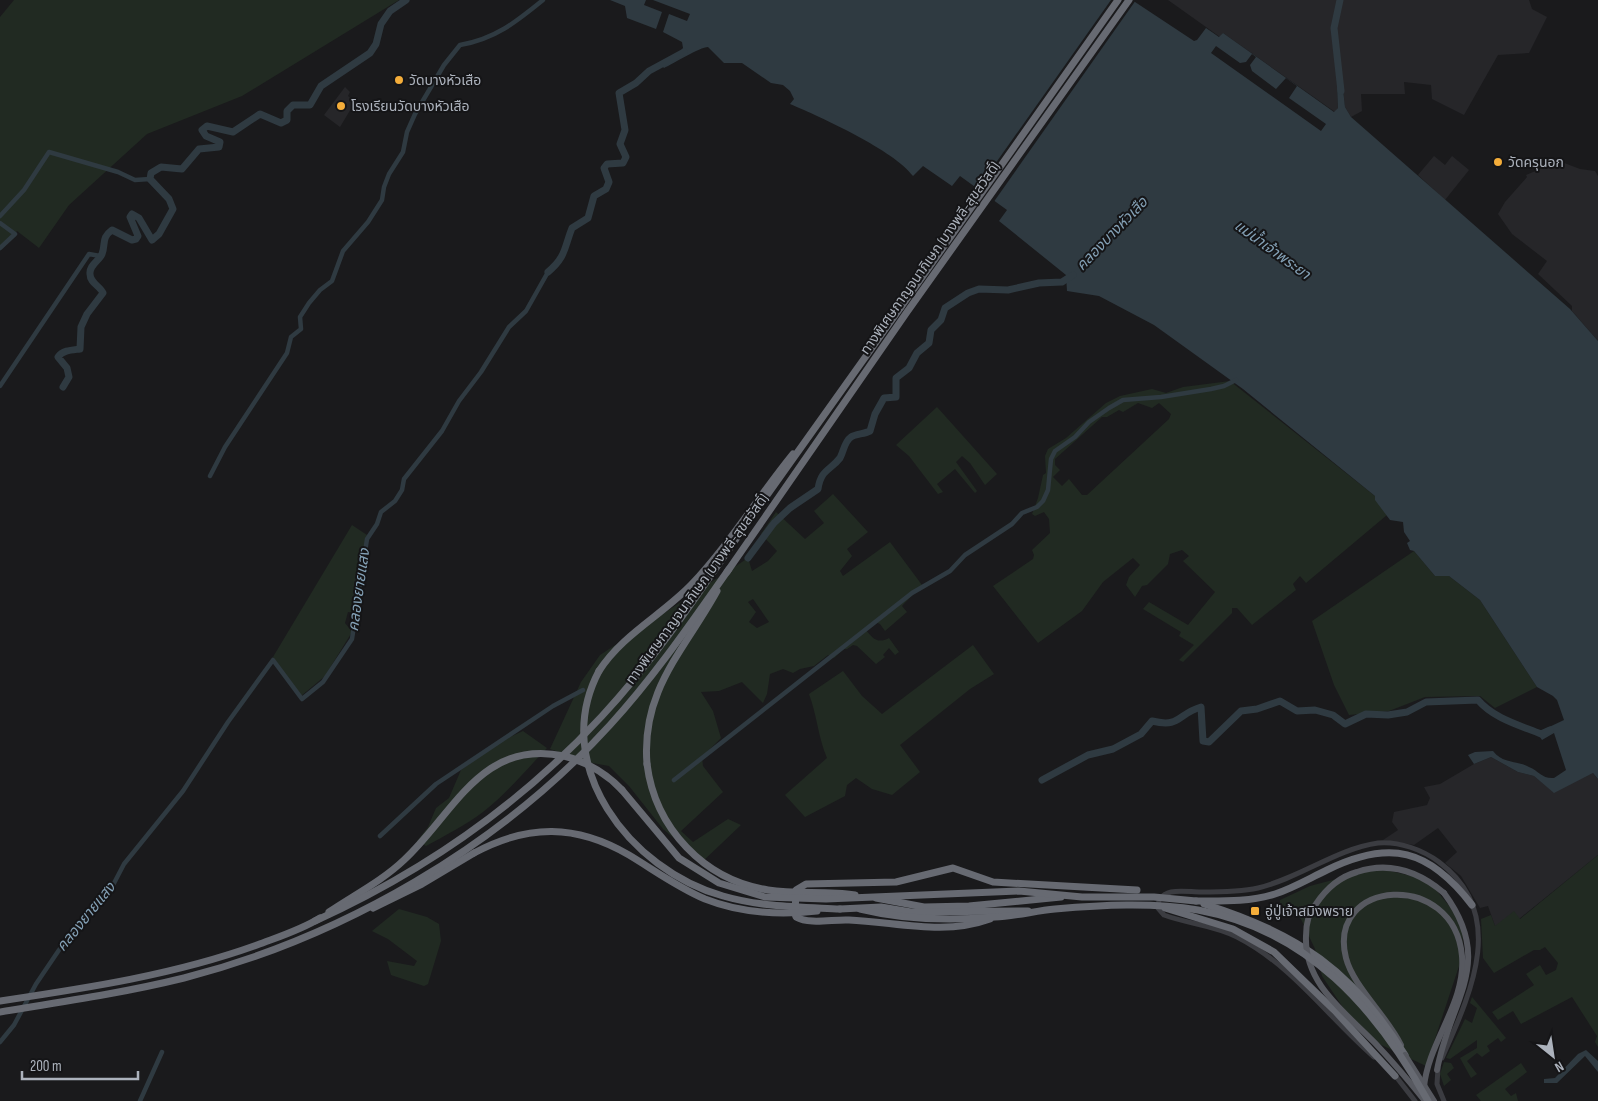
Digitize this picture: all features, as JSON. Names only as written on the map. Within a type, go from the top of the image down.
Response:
[{"type":"highway","name":"ทางพิเศษกาญจนาภิเษก (บางพลี-สุขสวัสดิ์)","points":[[0,1001],[120,982],[223,957],[315,921],[368,896],[456,843],[504,808],[573,746],[602,716],[655,652],[1118,0]]},
{"type":"highway","name":"ทางพิเศษกาญจนาภิเษก (บางพลี-สุขสวัสดิ์)","points":[[0,1012],[96,996],[185,977],[261,954],[329,925],[407,885],[452,857],[510,816],[543,789],[611,724],[664,661],[1128,0]]},
{"type":"highway","points":[[825,414],[708,566],[674,601],[607,658],[586,698],[582,732],[586,760],[605,805],[629,837],[660,865],[684,881],[721,896],[772,906],[840,909],[881,907],[911,912],[1161,907],[1197,910],[1235,920],[1267,932],[1308,956],[1341,983],[1366,1009],[1426,1101]]},
{"type":"highway","points":[[729,569],[669,666],[653,703],[647,728],[646,753],[648,776],[655,798],[666,820],[685,846],[709,867],[730,878],[769,890],[835,892],[924,907],[969,906],[1013,900],[1082,897],[1154,897],[1196,902],[1230,901],[1275,894],[1354,858],[1382,852],[1403,853],[1424,861],[1446,875],[1472,905]]},
{"type":"highway","points":[[315,921],[380,880],[405,860],[464,790],[485,771],[507,760],[538,754],[571,758],[606,775],[622,790],[679,858],[719,883],[765,897],[787,899],[958,895],[1009,891],[1082,897]]},
{"type":"highway","points":[[329,925],[410,891],[492,843],[515,835],[547,831],[582,834],[606,843],[678,886],[722,905],[772,913],[840,909]]},
{"type":"highway","points":[[1046,910],[994,918],[961,927],[911,927],[861,921],[800,920],[795,914],[796,890],[806,884],[896,882],[953,868],[993,882],[1137,890]]},
{"type":"highway","points":[[1196,902],[1270,927],[1323,960],[1372,1006],[1405,1055]]},
{"type":"highway","points":[[1161,907],[1209,921],[1250,938],[1288,964],[1336,1011],[1395,1076]]},
{"type":"highway","points":[[860,909],[911,919],[994,918]]},
{"type":"main road","points":[[1426,1101],[1384,1053],[1320,986],[1308,961],[1305,948],[1306,931],[1311,910],[1326,890],[1349,874],[1366,869],[1404,870],[1421,875],[1444,893],[1462,920],[1469,954],[1466,981],[1445,1038],[1437,1070]]},
{"type":"main road","points":[[1426,1101],[1424,1088],[1428,1069],[1461,977],[1460,946],[1450,923],[1440,912],[1418,897],[1391,894],[1380,896],[1365,904],[1353,916],[1346,930],[1344,945],[1347,964],[1392,1029],[1405,1055],[1434,1101]]},
{"type":"street","points":[[1416,1101],[1395,1076],[1273,959],[1236,936],[1219,929],[1164,915],[1158,908],[1159,900],[1172,892],[1235,891],[1278,883],[1347,852],[1381,843],[1415,849],[1430,856],[1447,868],[1459,881],[1472,905],[1479,929],[1479,951],[1474,980],[1437,1070],[1437,1084],[1444,1101]]},
{"type":"shaded area","points":[[14,0],[399,0],[242,96],[147,134],[69,205],[39,248],[17,231],[0,248],[0,17]]},
{"type":"shaded area","points":[[1168,0],[1529,0],[1532,9],[1547,17],[1529,53],[1498,55],[1464,115],[1432,99],[1431,85],[1404,82],[1405,94],[1361,94],[1362,111],[1351,117],[1345,107],[1342,81],[1337,87],[1338,108],[1335,112],[1223,33],[1220,37]]},
{"type":"shaded area","name":"โรงเรียนวัดบางหัวเสือ","points":[[345,87],[350,92],[348,96],[355,102],[340,127],[324,115]]},
{"type":"shaded area","points":[[1434,156],[1445,165],[1452,156],[1469,170],[1445,200],[1418,175]]},
{"type":"shaded area","points":[[1559,161],[1580,169],[1595,171],[1598,176],[1598,341],[1572,311],[1572,306],[1538,274],[1547,261],[1512,234],[1498,214],[1505,202],[1527,177],[1526,175]]},
{"type":"shaded area","points":[[1230,381],[1375,496],[1387,515],[1306,583],[1300,576],[1293,584],[1296,590],[1252,625],[1237,608],[1232,608],[1232,613],[1183,662],[1179,660],[1194,645],[1179,636],[1181,632],[1143,609],[1149,602],[1188,625],[1215,592],[1183,561],[1189,556],[1182,550],[1170,554],[1168,564],[1147,585],[1142,586],[1135,597],[1126,585],[1129,577],[1140,565],[1133,558],[1103,582],[1082,611],[1038,643],[993,586],[1033,559],[1032,550],[1050,533],[1049,519],[1044,512],[1035,516],[1032,514],[1043,475],[1046,473],[1045,456],[1048,449],[1066,438],[1106,403],[1120,396],[1152,389],[1166,393],[1183,387]],"holes":[[[1138,403],[1152,408],[1159,403],[1171,414],[1169,419],[1087,495],[1082,495],[1069,479],[1062,486],[1053,477],[1060,470],[1055,465],[1055,459],[1102,417],[1107,417],[1119,410],[1123,412]]]},
{"type":"shaded area","points":[[937,407],[997,474],[985,485],[970,463],[962,456],[956,462],[977,491],[975,493],[955,469],[937,484],[943,492],[938,494],[909,456],[896,445]]},
{"type":"shaded area","points":[[833,494],[868,532],[847,549],[852,556],[840,571],[843,576],[890,542],[922,585],[902,606],[907,612],[885,631],[880,624],[875,622],[866,630],[876,640],[882,641],[889,638],[899,652],[895,655],[889,648],[883,655],[885,657],[876,664],[857,646],[853,645],[844,649],[834,658],[828,655],[814,666],[800,669],[793,673],[783,669],[770,674],[767,694],[763,703],[742,682],[719,691],[701,692],[713,711],[721,738],[702,757],[703,766],[723,792],[681,831],[693,842],[728,819],[741,825],[702,862],[663,829],[629,786],[609,766],[587,762],[550,749],[581,682],[600,655],[748,558],[752,571],[768,561],[777,551],[761,534],[776,512],[805,539],[824,523],[814,511]],"holes":[[[753,599],[769,622],[757,628],[749,622],[756,612],[748,602]]]},
{"type":"shaded area","points":[[352,525],[367,535],[355,613],[348,612],[345,623],[352,632],[325,676],[301,696],[273,657]]},
{"type":"shaded area","points":[[1414,551],[1435,576],[1449,576],[1480,600],[1537,687],[1495,708],[1480,696],[1425,697],[1389,711],[1349,715],[1334,685],[1312,621]]},
{"type":"shaded area","points":[[973,645],[994,674],[970,689],[900,745],[920,772],[892,795],[872,789],[856,778],[847,785],[845,796],[805,817],[785,795],[827,758],[809,694],[843,671],[862,696],[882,714]]},
{"type":"shaded area","points":[[523,731],[547,748],[516,781],[492,805],[463,826],[426,846],[417,841],[428,827],[436,808],[449,798],[461,770],[497,743]]},
{"type":"shaded area","points":[[1491,757],[1518,772],[1534,776],[1554,792],[1593,773],[1598,779],[1598,855],[1519,919],[1495,926],[1488,906],[1480,908],[1461,876],[1445,863],[1457,852],[1438,828],[1414,845],[1383,840],[1398,830],[1392,822],[1394,812],[1427,805],[1430,798],[1424,787],[1440,784],[1474,764]]},
{"type":"shaded area","points":[[1598,855],[1598,1047],[1595,1042],[1597,1036],[1572,997],[1521,1024],[1513,1011],[1498,1020],[1492,1012],[1534,985],[1526,974],[1540,965],[1546,975],[1556,970],[1558,963],[1545,947],[1540,950],[1534,950],[1494,973],[1483,958],[1481,919],[1491,915],[1495,926],[1514,911],[1520,919]]},
{"type":"shaded area","points":[[1378,868],[1428,880],[1463,923],[1462,957],[1426,1066],[1373,1041],[1344,1009],[1322,976],[1315,949],[1301,919],[1280,903],[1280,900],[1310,886]]},
{"type":"shaded area","points":[[399,909],[427,917],[439,924],[441,941],[428,984],[424,986],[391,975],[387,961],[414,966],[417,961],[388,939],[372,931]]},
{"type":"shaded area","points":[[1472,997],[1506,1038],[1501,1042],[1498,1038],[1487,1046],[1490,1051],[1482,1057],[1477,1053],[1467,1061],[1477,1074],[1471,1078],[1460,1058],[1477,1048],[1477,1040],[1450,1059],[1446,1058],[1465,1019],[1472,1023],[1477,1008],[1470,1003]]},
{"type":"shaded area","points":[[1444,1062],[1451,1063],[1454,1068],[1447,1074],[1451,1080],[1444,1086],[1440,1074]]},
{"type":"shaded area","points":[[1521,1063],[1527,1072],[1505,1089],[1511,1096],[1516,1093],[1518,1101],[1481,1101],[1476,1095]]},
{"type":"water","points":[[610,0],[646,0],[644,5],[662,12],[656,29],[627,18],[625,6]]},
{"type":"water","name":"แม่น้ำเจ้าพระยา","points":[[653,0],[1132,0],[1194,41],[1197,40],[1206,28],[1219,37],[1223,33],[1334,112],[1338,108],[1337,87],[1342,80],[1345,107],[1351,117],[1570,309],[1598,341],[1598,779],[1593,773],[1554,793],[1534,776],[1518,772],[1491,757],[1474,764],[1468,755],[1475,752],[1493,751],[1505,760],[1524,765],[1546,777],[1554,778],[1566,770],[1554,733],[1542,740],[1540,737],[1547,728],[1564,720],[1557,700],[1537,687],[1480,600],[1449,576],[1435,576],[1414,551],[1410,550],[1407,543],[1410,541],[1404,532],[1403,522],[1390,520],[1375,500],[1375,496],[1243,389],[1154,325],[1099,296],[1067,291],[1066,275],[999,221],[1007,210],[960,176],[952,186],[923,166],[913,176],[891,156],[874,146],[820,117],[790,104],[794,99],[790,91],[783,85],[771,83],[742,63],[724,63],[708,47],[664,68],[660,64],[676,56],[683,48],[682,42],[663,32],[669,14],[687,21],[690,14]]},
{"type":"water","points":[[1586,1050],[1598,1061],[1598,1072],[1585,1056],[1557,1083],[1544,1083],[1544,1079],[1555,1078],[1578,1054]]},
{"type":"pier","points":[[1111,0],[1136,0],[993,203],[976,191]]},
{"type":"pier","points":[[1216,46],[1240,63],[1246,62],[1252,54],[1256,57],[1250,65],[1252,71],[1276,89],[1286,78],[1297,86],[1289,98],[1326,124],[1321,131],[1211,53]]},
{"type":"waterway","points":[[63,387],[69,377],[67,368],[58,357],[65,352],[80,349],[81,327],[87,314],[103,293],[90,277],[90,271],[102,254],[106,236],[112,230],[132,240],[136,239],[138,236],[130,217],[132,214],[139,218],[152,240],[159,234],[173,209],[169,199],[150,179],[151,173],[161,167],[182,169],[199,149],[219,147],[220,142],[206,136],[202,130],[207,126],[233,132],[260,114],[281,123],[287,120],[287,111],[293,105],[310,105],[321,86],[370,53],[376,44],[381,24],[390,11],[406,0]]},
{"type":"waterway","points":[[210,476],[225,447],[287,353],[291,337],[301,329],[300,317],[320,290],[332,281],[343,251],[368,222],[382,200],[384,187],[389,174],[403,152],[407,132],[415,114],[444,65],[460,45],[495,34],[543,0]]},
{"type":"waterway","points":[[1340,0],[1334,28],[1341,91]]},
{"type":"waterway","name":"คลองยายแสง","points":[[548,272],[554,267],[564,252],[572,228],[588,218],[594,196],[606,189],[609,182],[604,168],[607,164],[623,163],[626,157],[620,144],[625,130],[619,93],[636,83],[649,71],[684,52]]},
{"type":"waterway","points":[[0,216],[24,190],[49,152],[118,172],[135,180],[150,179]]},
{"type":"waterway","points":[[0,223],[15,234],[0,248]]},
{"type":"waterway","points":[[0,386],[89,254],[100,256]]},
{"type":"waterway","name":"คลองยายแสง","points":[[0,1042],[14,1025],[36,984],[59,950],[94,904],[112,887],[124,864],[183,791],[228,722],[273,660],[302,699],[323,682],[352,639],[367,539],[377,524],[381,512],[395,501],[402,490],[404,479],[442,431],[459,401],[481,372],[509,327],[526,311],[548,272]]},
{"type":"waterway","name":"คลองบางหัวเสือ","points":[[748,558],[774,523],[790,508],[818,489],[821,478],[840,458],[849,439],[870,431],[875,414],[884,398],[896,397],[896,378],[909,368],[917,353],[929,343],[931,330],[941,320],[945,308],[968,293],[979,289],[1008,290],[1039,283],[1062,282],[1073,275]]},
{"type":"waterway","points":[[674,780],[912,593],[950,571],[965,555],[1012,524],[1022,513],[1037,507],[1043,501],[1048,490],[1051,459],[1055,451],[1075,437],[1089,422],[1123,400],[1161,397],[1211,389],[1224,386],[1236,380]]},
{"type":"waterway","points":[[380,836],[436,784],[553,706],[583,690]]},
{"type":"waterway","points":[[1042,780],[1088,755],[1113,749],[1141,734],[1152,721],[1169,723],[1201,707],[1203,741],[1209,742],[1241,711],[1257,709],[1280,701],[1297,711],[1315,710],[1333,715],[1345,724],[1366,714],[1388,715],[1407,712],[1426,702],[1478,700],[1491,712],[1515,724],[1541,734],[1550,730]]},
{"type":"waterway","points":[[140,1101],[162,1052]]},
{"type":"place","name":"วัดบางหัวเสือ","points":[[399,80]]},
{"type":"place","name":"โรงเรียนวัดบางหัวเสือ","points":[[341,106]]},
{"type":"place","name":"วัดครุนอก","points":[[1498,162]]},
{"type":"place","name":"อู่ปู่เจ้าสมิงพราย","points":[[1255,911]]}]
